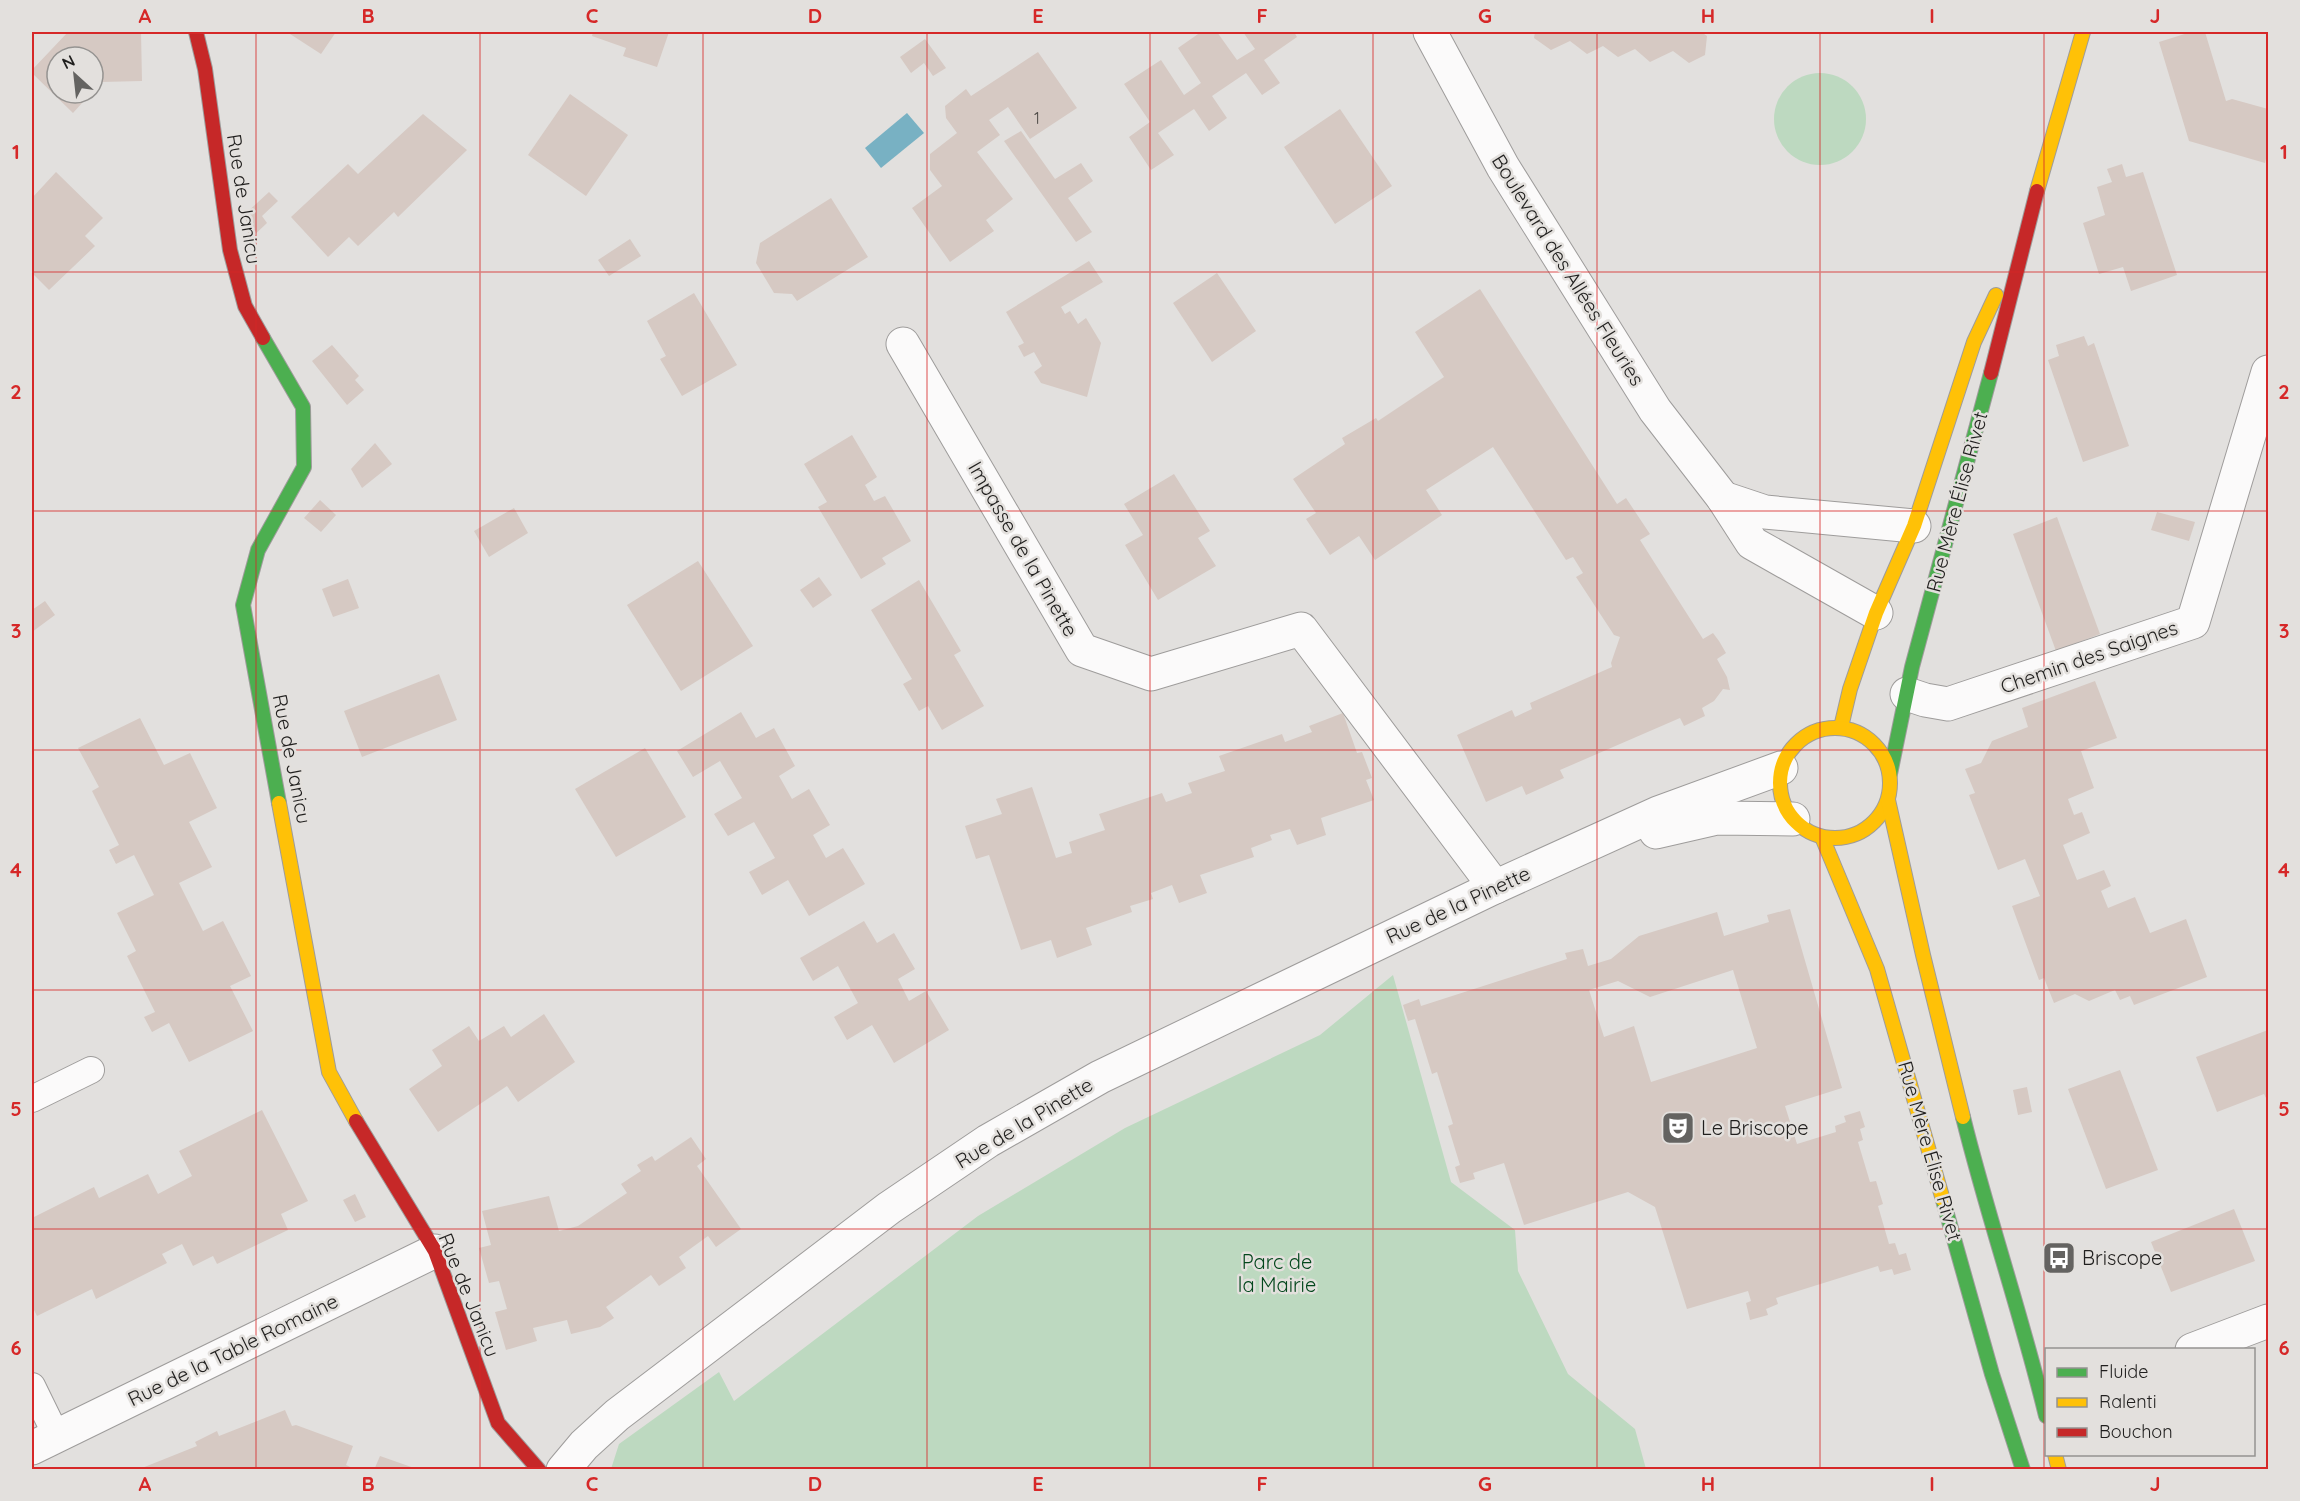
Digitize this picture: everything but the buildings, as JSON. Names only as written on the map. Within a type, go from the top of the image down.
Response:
[{"type":"street","name":"Rue de Janicu","points":[[196,32],[205,69],[230,250],[245,306],[303,407],[304,467],[258,550],[243,605],[330,1072],[373,1152],[435,1251],[498,1423],[539,1470]]},
{"type":"street","name":"Boulevard des Allées Fleuries","points":[[1430,32],[1503,167],[1642,390],[1723,498],[1752,543],[1875,613]]},
{"type":"street","name":"Rue Mère Élise Rivet","points":[[1890,774],[1910,680],[2026,231],[2083,32]]},
{"type":"street","name":"Rue Mère Élise Rivet","points":[[1841,728],[1850,689],[1875,613],[1918,536],[1974,342],[2026,231]]},
{"type":"street","name":"Impasse de la Pinette","points":[[903,344],[1082,650],[1151,674],[1301,629],[1495,887]]},
{"type":"street","name":"Chemin des Saignes","points":[[1910,680],[1925,700],[1948,704],[2193,622],[2268,372]]},
{"type":"street","points":[[1723,498],[1764,512],[1918,536]]},
{"type":"street","points":[[1907,638],[1910,680]]},
{"type":"street","points":[[1826,728],[1841,728],[1859,732],[1873,742],[1884,757],[1890,774],[1891,788],[1881,815],[1869,827],[1854,835],[1839,839],[1822,837],[1806,831],[1793,819],[1783,804],[1779,786],[1781,768],[1795,743],[1810,733],[1826,728]]},
{"type":"street","name":"Rue de la Pinette","points":[[563,1470],[584,1444],[617,1415],[889,1208],[988,1141],[1100,1077],[1495,887],[1658,813],[1781,768]]},
{"type":"street","name":"Rue Mère Élise Rivet","points":[[1888,800],[1923,955],[1980,1185],[2045,1405]]},
{"type":"street","name":"Rue de la Pinette","points":[[1543,866],[1664,829],[1717,818],[1793,819]]},
{"type":"street","name":"Rue Mère Élise Rivet","points":[[1822,837],[1877,969],[1992,1374],[2023,1470]]},
{"type":"street","name":"Rue de la Table Romaine","points":[[44,1441],[435,1251]]},
{"type":"street","points":[[2197,1348],[2268,1321]]},
{"type":"lane","points":[[32,1099],[90,1070]]},
{"type":"lane","points":[[32,1386],[44,1441]]},
{"type":"green space","points":[[1811,73],[1829,73],[1846,80],[1859,93],[1866,110],[1866,128],[1859,145],[1846,158],[1829,165],[1811,165],[1794,158],[1781,145],[1774,128],[1774,110],[1781,93],[1794,80]]},
{"type":"green space","name":"Parc de la Mairie","points":[[1393,975],[1451,1182],[1515,1230],[1518,1271],[1568,1374],[1635,1429],[1646,1469],[611,1469],[619,1444],[719,1372],[734,1401],[978,1216],[1125,1128],[1320,1035]]},
{"type":"water","points":[[907,113],[924,133],[881,168],[865,148]]},
{"type":"traffic: fast","points":[[263,338],[303,407],[304,467],[258,550],[243,605],[279,803]]},
{"type":"traffic: fast","points":[[1890,774],[1912,667],[1991,373]]},
{"type":"traffic: fast","points":[[1963,1117],[2045,1412]]},
{"type":"traffic: fast","points":[[1943,1200],[1992,1374],[2023,1470]]},
{"type":"traffic: slow","points":[[2037,191],[2083,32]]},
{"type":"traffic: slow","points":[[1841,727],[1850,689],[1876,613],[1914,526],[1974,342],[1996,295]]},
{"type":"traffic: slow","points":[[1835,728],[1856,732],[1874,744],[1886,762],[1890,783],[1886,804],[1874,822],[1856,834],[1835,838],[1814,834],[1796,822],[1784,804],[1780,783],[1784,762],[1796,744],[1814,732],[1835,728]]},
{"type":"traffic: slow","points":[[1888,800],[1963,1117]]},
{"type":"traffic: slow","points":[[279,803],[329,1072],[356,1121]]},
{"type":"traffic: slow","points":[[1822,837],[1877,969],[1943,1200]]},
{"type":"traffic: slow","points":[[2056,1456],[2059,1470]]},
{"type":"traffic: jam","points":[[196,32],[205,69],[230,250],[245,306],[263,338]]},
{"type":"traffic: jam","points":[[1991,373],[2037,191]]},
{"type":"traffic: jam","points":[[356,1121],[435,1251],[498,1423],[539,1470]]},
{"type":"place","name":"Le Briscope","points":[[1678,1128]]},
{"type":"place","name":"Briscope","points":[[2059,1258]]}]
